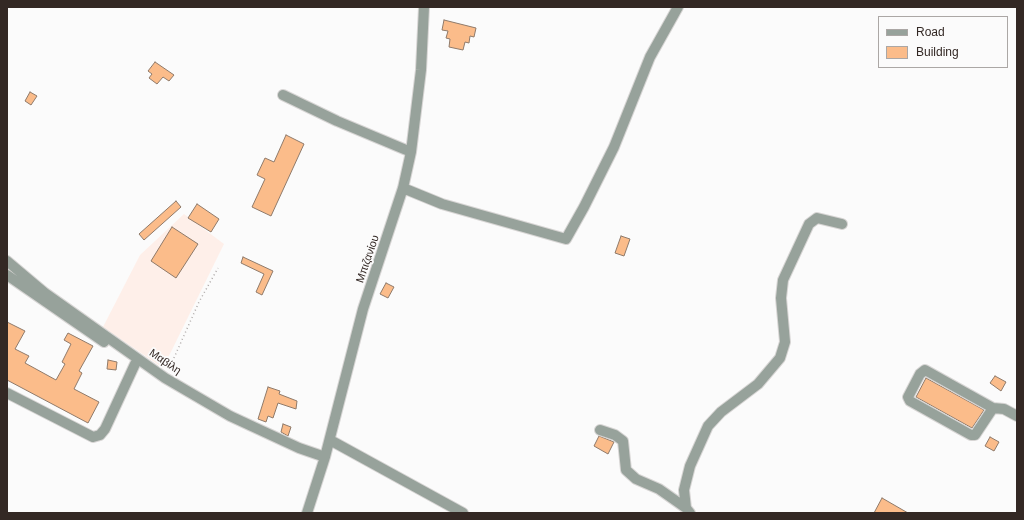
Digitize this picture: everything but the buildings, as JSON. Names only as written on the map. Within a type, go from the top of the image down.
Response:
[{"type":"street","name":"Μπιζανίου","points":[[307,513],[330,440],[363,309],[403,188],[411,152],[422,70],[424,7]]},
{"type":"street","points":[[403,188],[442,204],[566,239],[614,147],[650,57],[678,7]]},
{"type":"street","points":[[284,96],[331,119],[411,152]]},
{"type":"street","points":[[688,510],[684,490],[690,466],[708,426],[721,412],[758,384],[780,358],[785,342],[781,298],[783,280],[809,224],[817,218],[842,224]]},
{"type":"street","name":"Μαβίλη","points":[[7,261],[45,293],[165,378],[230,416],[299,448],[325,457]]},
{"type":"street","points":[[7,275],[135,364],[142,368],[154,370]]},
{"type":"street","points":[[7,393],[93,437],[100,435],[105,429],[135,364]]},
{"type":"street","points":[[993,408],[975,435],[971,435],[910,401],[908,397],[920,374],[925,370],[993,408],[1004,409],[1017,416]]},
{"type":"street","points":[[600,430],[615,435],[623,441],[626,470],[636,480],[660,489],[688,510]]},
{"type":"street","points":[[330,440],[463,513]]},
{"type":"path","points":[[165,378],[199,302],[218,268]]},
{"type":"shaded area","points":[[184,214],[224,244],[163,368],[103,327],[140,255]]}]
